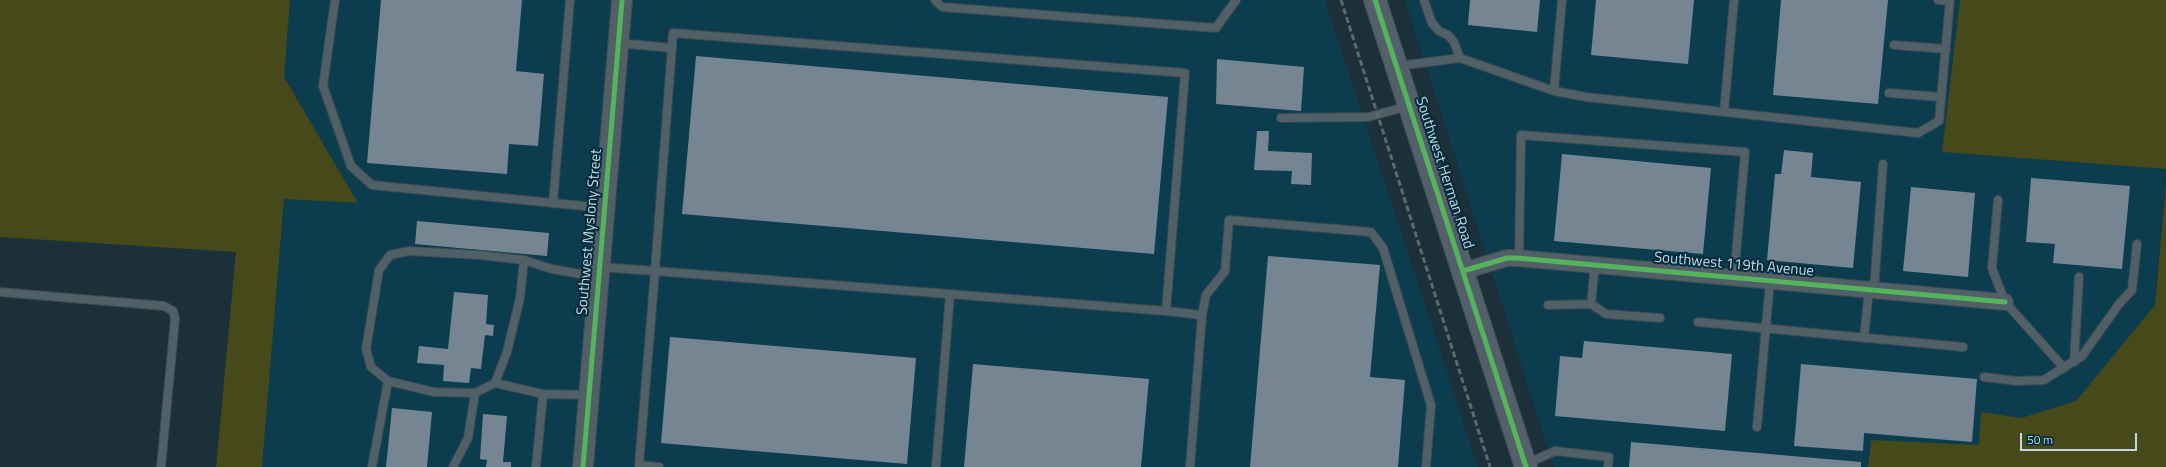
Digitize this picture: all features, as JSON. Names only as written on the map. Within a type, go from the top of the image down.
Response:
[{"type":"main road","name":"Southwest Herman Road","points":[[1376,0],[1526,466]]},
{"type":"street","name":"Southwest Myslony Street","points":[[583,467],[622,0]]},
{"type":"street","name":"Southwest 119th Avenue","points":[[1463,271],[1507,258],[1519,258],[2005,302]]},
{"type":"lane","points":[[335,0],[323,86],[351,166],[372,185],[605,208]]},
{"type":"lane","points":[[553,203],[570,0]]},
{"type":"lane","points":[[935,0],[942,7],[1216,28],[1236,0]]},
{"type":"lane","points":[[1424,0],[1432,24],[1439,31],[1448,35],[1454,42],[1460,58]]},
{"type":"lane","points":[[1554,91],[1562,0]]},
{"type":"lane","points":[[1724,112],[1734,0]]},
{"type":"lane","points":[[1397,66],[1460,58],[1554,91],[1586,97],[1918,133],[1939,121],[1950,0],[1938,0]]},
{"type":"lane","points":[[659,467],[639,465],[673,32],[1185,73],[1166,311]]},
{"type":"lane","points":[[618,43],[672,48]]},
{"type":"lane","points":[[1894,45],[1946,49]]},
{"type":"lane","points":[[1890,93],[1941,97]]},
{"type":"lane","points":[[1281,118],[1368,117],[1410,106]]},
{"type":"lane","points":[[1519,258],[1521,135],[1745,152],[1734,277]]},
{"type":"lane","points":[[1864,338],[1871,290],[1884,164]]},
{"type":"lane","points":[[1998,200],[1992,268],[2005,302],[2064,368]]},
{"type":"lane","points":[[1190,467],[1202,316],[1206,295],[1225,271],[1229,220],[1371,232],[1383,248],[1431,405],[1426,467]]},
{"type":"lane","points":[[1984,377],[2017,381],[2044,380],[2082,356],[2119,304],[2132,290],[2137,244]]},
{"type":"lane","points":[[589,395],[543,394],[495,383],[475,393],[434,392],[388,381],[371,367],[366,349],[379,270],[390,255],[409,251],[479,255],[524,260],[552,269],[599,272],[655,271],[1166,311],[1202,316]]},
{"type":"lane","points":[[495,383],[507,352],[520,298],[524,260]]},
{"type":"lane","points":[[1590,304],[1595,265]]},
{"type":"lane","points":[[2074,362],[2079,277]]},
{"type":"lane","points":[[1757,427],[1770,281]]},
{"type":"lane","points":[[0,292],[164,306],[173,311],[175,319],[161,467]]},
{"type":"lane","points":[[936,467],[950,294]]},
{"type":"lane","points":[[1548,305],[1590,304],[1606,314],[1660,318]]},
{"type":"lane","points":[[1698,322],[1963,347]]},
{"type":"lane","points":[[372,467],[388,381]]},
{"type":"lane","points":[[453,467],[468,438],[475,393]]},
{"type":"lane","points":[[536,467],[543,394]]},
{"type":"lane","points":[[1526,466],[1555,451],[1609,457],[1608,467]]},
{"type":"shaded area","points":[[290,0],[1325,0],[1478,467],[262,467],[284,199],[358,203],[284,76]]},
{"type":"shaded area","points":[[1405,0],[1960,0],[1942,152],[2166,169],[2155,305],[2076,402],[2021,418],[1981,412],[1979,445],[1871,440],[1868,467],[1554,467]]},
{"type":"green space","points":[[0,0],[290,0],[284,77],[358,203],[284,199],[262,467],[216,467],[236,252],[0,237]]},
{"type":"green space","points":[[1960,0],[2166,0],[2166,169],[1942,152]]},
{"type":"green space","points":[[2166,183],[2166,467],[1868,467],[1871,440],[1979,445],[1981,412],[2021,418],[2076,401],[2155,305]]},
{"type":"building","points":[[381,0],[522,0],[516,71],[544,74],[538,146],[509,144],[507,174],[367,163]]},
{"type":"building","points":[[1470,0],[1540,0],[1537,32],[1468,25]]},
{"type":"building","points":[[1596,0],[1694,0],[1688,64],[1591,55]]},
{"type":"building","points":[[1781,0],[1888,0],[1878,104],[1773,95]]},
{"type":"building","points":[[696,56],[1168,97],[1154,254],[682,214]]},
{"type":"building","points":[[1217,59],[1304,67],[1301,111],[1216,104]]},
{"type":"building","points":[[1257,131],[1269,131],[1268,151],[1312,153],[1311,185],[1291,184],[1292,171],[1254,170]]},
{"type":"building","points":[[1784,150],[1813,153],[1811,177],[1861,182],[1853,268],[1767,260],[1775,174],[1781,174]]},
{"type":"building","points":[[1562,154],[1711,168],[1703,254],[1554,241]]},
{"type":"building","points":[[2031,178],[2130,186],[2122,269],[2053,263],[2055,244],[2026,242]]},
{"type":"building","points":[[1911,187],[1975,193],[1968,277],[1903,271]]},
{"type":"building","points":[[417,221],[549,233],[547,256],[415,244]]},
{"type":"building","points":[[1268,256],[1380,265],[1370,377],[1405,380],[1398,467],[1250,467]]},
{"type":"building","points":[[454,292],[488,295],[486,324],[494,325],[493,336],[485,335],[481,369],[471,368],[469,383],[443,381],[444,365],[417,363],[419,346],[448,349]]},
{"type":"building","points":[[670,337],[916,358],[907,464],[661,443]]},
{"type":"building","points":[[1584,341],[1732,354],[1725,431],[1555,416],[1560,356],[1582,358]]},
{"type":"building","points":[[973,364],[1149,379],[1141,467],[964,467]]},
{"type":"building","points":[[1801,364],[1977,379],[1972,442],[1864,433],[1863,451],[1794,446]]},
{"type":"building","points":[[392,408],[432,412],[427,467],[386,467]]},
{"type":"building","points":[[483,414],[507,416],[503,462],[511,462],[511,467],[486,467],[487,460],[480,459]]},
{"type":"building","points":[[1631,442],[1861,462],[1861,467],[1629,467]]},
{"type":"railway","points":[[1341,0],[1490,467]]},
{"type":"cycle path","points":[[583,467],[622,0]]},
{"type":"cycle path","points":[[1375,0],[1526,467]]},
{"type":"cycle path","points":[[1463,271],[1507,258],[1517,258],[2005,302]]}]
